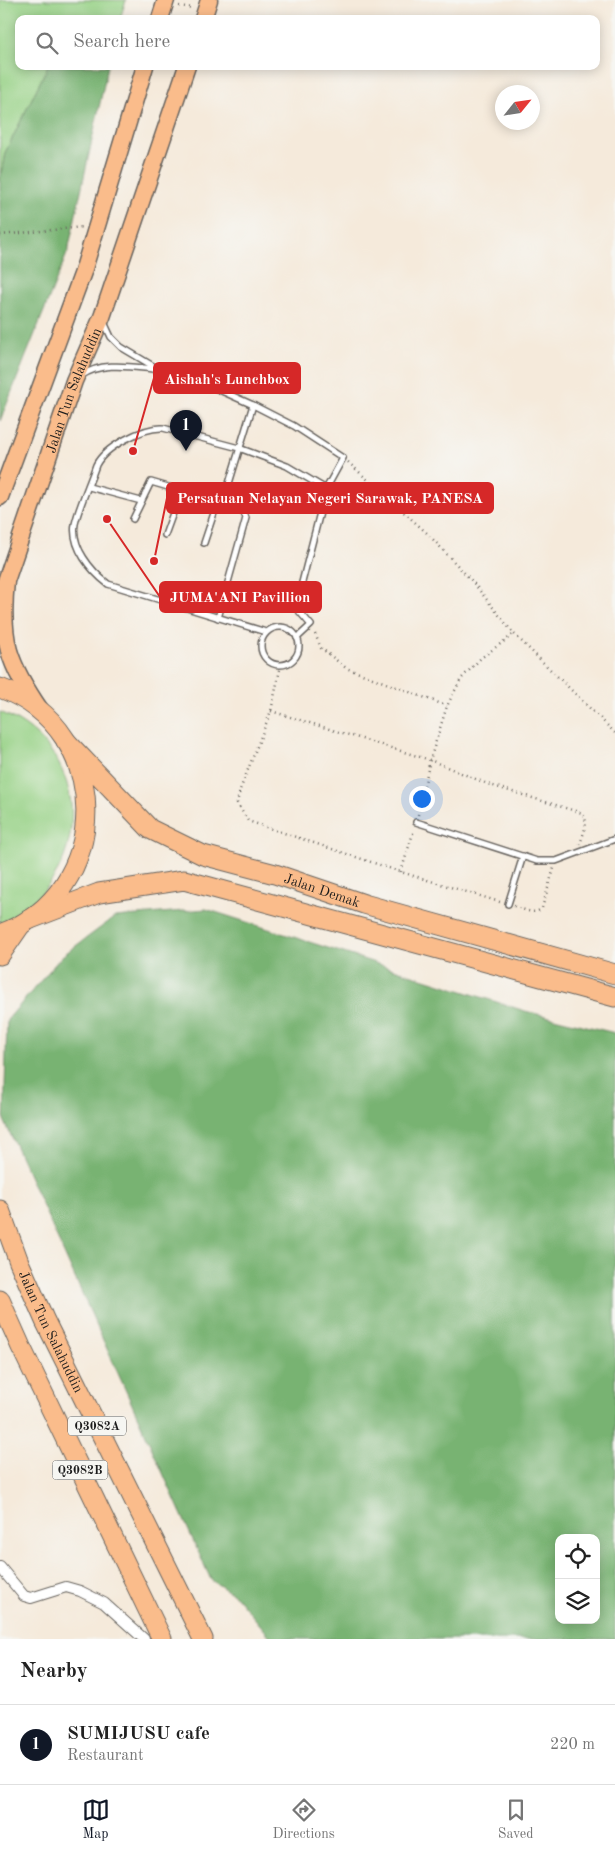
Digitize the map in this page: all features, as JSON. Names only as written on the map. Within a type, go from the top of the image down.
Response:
[{"type":"highway","points":[[0,688],[25,700],[42,713],[66,741],[78,766],[86,794],[87,816],[84,838],[75,865],[61,890],[46,906],[24,923],[0,934]]},
{"type":"highway","name":"Jalan Demak","points":[[66,741],[150,829],[203,854],[275,874],[364,904],[615,974]]},
{"type":"highway","name":"Jalan Demak","points":[[24,923],[99,893],[184,880],[615,997]]},
{"type":"highway","points":[[0,955],[24,923]]},
{"type":"highway","name":"Jalan Tun Salahuddin","points":[[0,1210],[19,1262],[45,1321],[203,1639]]},
{"type":"highway","name":"Q3082B","points":[[0,1300],[162,1639]]},
{"type":"main road","points":[[161,15],[166,0]]},
{"type":"main road","points":[[204,15],[209,0]]},
{"type":"main road","points":[[0,497],[83,272],[144,70]]},
{"type":"main road","name":"Jalan Tun Salahuddin","points":[[42,713],[24,686],[11,661],[4,633],[2,610],[9,573],[74,381],[102,317],[186,70]]},
{"type":"street","points":[[0,1567],[24,1596],[31,1598],[66,1587],[80,1591],[104,1604],[144,1639]]},
{"type":"lane","points":[[102,317],[111,337],[121,348],[158,369],[206,384],[253,405],[294,426],[343,458],[326,489],[298,598],[298,610],[311,625],[297,638]]},
{"type":"lane","points":[[74,381],[101,367],[120,366],[158,369]]},
{"type":"lane","points":[[204,543],[221,502],[253,405]]},
{"type":"lane","points":[[266,632],[261,644],[264,657],[269,661],[282,665],[292,660],[296,655],[299,643],[289,629],[277,627],[266,632],[108,584],[98,576],[77,545],[75,526],[96,465],[109,449],[153,428],[163,428],[239,448],[288,466],[326,489]]},
{"type":"lane","points":[[133,519],[151,482],[242,510],[246,518],[218,618]]},
{"type":"lane","points":[[89,487],[141,501]]},
{"type":"lane","points":[[165,535],[181,491]]},
{"type":"lane","points":[[416,822],[537,861],[556,861],[615,839]]},
{"type":"lane","points":[[508,904],[522,856]]},
{"type":"path","points":[[0,236],[96,226]]},
{"type":"path","points":[[343,458],[428,534],[472,581],[514,634],[615,733]]},
{"type":"path","points":[[311,625],[321,648],[346,668],[447,706]]},
{"type":"path","points":[[401,872],[416,822],[430,760],[447,706],[461,679],[482,658],[514,634]]},
{"type":"path","points":[[282,665],[272,711],[240,790],[237,803],[248,821],[401,872],[535,913],[542,908],[556,861]]},
{"type":"path","points":[[272,711],[430,760],[490,785],[582,813],[585,815],[586,821],[578,852]]},
{"type":"green space","points":[[0,0],[126,0],[121,15],[15,15],[15,70],[46,70],[5,153],[0,180]]},
{"type":"green space","points":[[46,70],[107,70],[68,251],[0,421],[0,180],[5,153]]},
{"type":"green space","points":[[0,712],[32,731],[54,756],[67,785],[72,817],[67,849],[53,878],[31,904],[0,923]]},
{"type":"green space","points":[[206,909],[525,1011],[615,1033],[615,1639],[272,1639],[236,1596],[211,1580],[4,1120],[7,1020],[62,956],[115,917]]},
{"type":"place","name":"Aishah's Lunchbox","points":[[133,451]]},
{"type":"place","name":"SUMIJUSU cafe","points":[[186,451]]},
{"type":"place","name":"JUMA'ANI Pavillion","points":[[107,519]]},
{"type":"place","name":"Persatuan Nelayan Negeri Sarawak, PANESA","points":[[154,561]]}]
